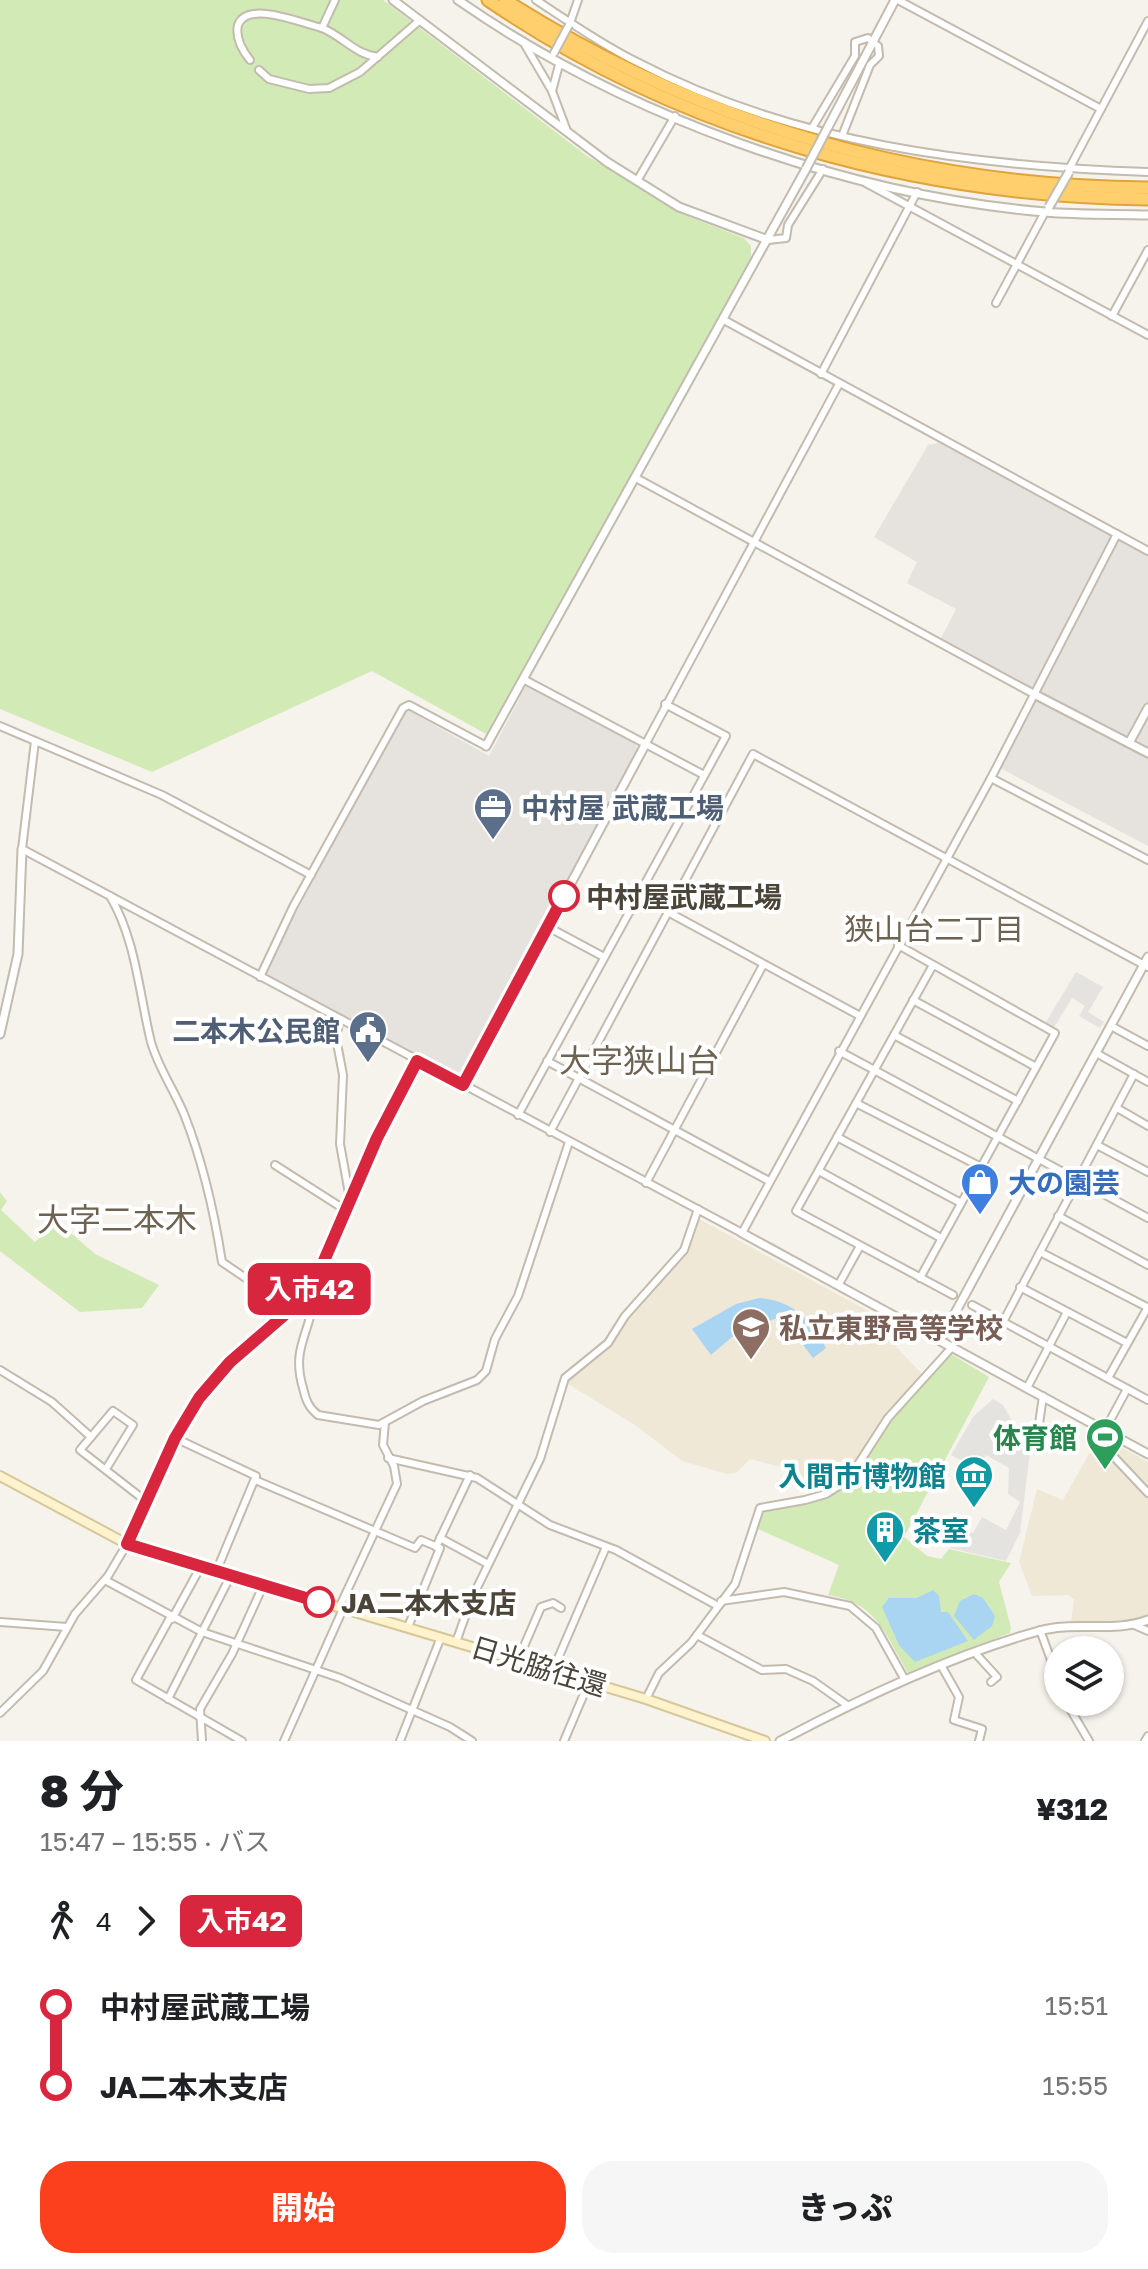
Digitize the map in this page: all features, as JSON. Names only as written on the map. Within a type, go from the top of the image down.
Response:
[{"type":"highway","points":[[488,0],[564,47],[666,99],[807,150],[890,171],[976,187],[1034,194],[1148,199]]},
{"type":"highway","points":[[505,0],[636,74],[707,106],[811,141],[891,162],[978,177],[1034,184],[1148,188]]},
{"type":"main road","name":"日光脇往還","points":[[0,1476],[127,1544],[230,1577],[553,1670],[765,1741]]},
{"type":"street","points":[[322,28],[335,0]]},
{"type":"street","points":[[393,0],[516,90],[568,133],[679,207],[768,240],[786,238],[788,225],[823,169]]},
{"type":"street","points":[[458,0],[525,45],[552,56],[559,65],[675,116],[823,169],[917,192],[1047,210],[1148,215]]},
{"type":"street","points":[[536,0],[570,24],[635,61],[720,99],[812,128],[983,163],[1069,171],[1148,172]]},
{"type":"street","points":[[552,56],[570,24],[578,0]]},
{"type":"street","points":[[260,977],[311,875],[406,706],[486,746],[768,240],[896,0],[1101,109]]},
{"type":"street","points":[[250,60],[241,47],[238,27],[243,15],[255,7],[265,6],[339,35],[358,54],[378,57]]},
{"type":"street","points":[[259,70],[269,79],[318,90],[337,85],[360,72],[420,20]]},
{"type":"street","points":[[996,303],[1148,21]]},
{"type":"street","points":[[812,128],[855,56],[855,42],[863,38],[872,40],[878,46],[879,56],[870,65],[842,136]]},
{"type":"street","points":[[525,45],[552,91],[568,133]]},
{"type":"street","points":[[358,54],[360,72]]},
{"type":"street","points":[[552,91],[559,65]]},
{"type":"street","points":[[637,181],[675,116]]},
{"type":"street","points":[[855,178],[1148,335]]},
{"type":"street","points":[[821,374],[917,192]]},
{"type":"street","points":[[1112,316],[1148,250]]},
{"type":"street","points":[[724,320],[1148,551]]},
{"type":"street","points":[[463,1085],[839,384]]},
{"type":"street","points":[[636,478],[1148,753]]},
{"type":"street","points":[[742,1233],[991,778],[1117,534]]},
{"type":"street","points":[[525,680],[704,775]]},
{"type":"street","points":[[518,1115],[726,736],[665,704]]},
{"type":"street","points":[[1129,743],[1148,708]]},
{"type":"street","points":[[0,726],[162,795],[311,875]]},
{"type":"street","points":[[0,1034],[18,954],[22,849],[35,741]]},
{"type":"street","points":[[550,1132],[753,754],[945,859],[1147,963],[941,1339]]},
{"type":"street","points":[[991,778],[1148,860]]},
{"type":"street","points":[[22,849],[839,1284],[1148,1454]]},
{"type":"street","points":[[110,896],[125,924],[131,958],[145,1000],[152,1045],[192,1136],[212,1202],[222,1262],[253,1283],[297,1304]]},
{"type":"street","points":[[668,912],[860,1016]]},
{"type":"street","points":[[548,927],[604,957]]},
{"type":"street","points":[[898,945],[1055,1033],[920,1278]]},
{"type":"street","points":[[646,1183],[763,965]]},
{"type":"street","points":[[933,965],[796,1211],[953,1295]]},
{"type":"street","points":[[913,1000],[1036,1067]]},
{"type":"street","points":[[340,1019],[336,1038],[343,1075],[340,1144],[350,1202]]},
{"type":"street","points":[[1111,1026],[1148,1046]]},
{"type":"street","points":[[894,1035],[1018,1101]]},
{"type":"street","points":[[839,1051],[1148,1218]]},
{"type":"street","points":[[1096,1053],[1148,1082]]},
{"type":"street","points":[[0,1713],[43,1671],[67,1627],[105,1580],[127,1544],[175,1438],[217,1374],[307,1292],[331,1249],[377,1138],[417,1061]]},
{"type":"street","points":[[547,1061],[769,1181]]},
{"type":"street","points":[[1003,1322],[1134,1074]]},
{"type":"street","points":[[856,1103],[981,1167]]},
{"type":"street","points":[[1117,1108],[1148,1126]]},
{"type":"street","points":[[837,1137],[961,1203]]},
{"type":"street","points":[[307,1292],[314,1297],[313,1307],[300,1340],[297,1368],[310,1409],[327,1419],[379,1425],[423,1401],[465,1387],[486,1371],[495,1339],[518,1296],[569,1142]]},
{"type":"street","points":[[1097,1145],[1148,1172]]},
{"type":"street","points":[[275,1165],[347,1211]]},
{"type":"street","points":[[819,1171],[941,1238]]},
{"type":"street","points":[[456,1642],[488,1564],[540,1459],[565,1378],[608,1343],[625,1316],[684,1250],[698,1209]]},
{"type":"street","points":[[1058,1216],[1148,1265]]},
{"type":"street","points":[[839,1284],[860,1246]]},
{"type":"street","points":[[1040,1252],[1148,1307],[1108,1378]]},
{"type":"street","points":[[1020,1287],[1127,1343]]},
{"type":"street","points":[[972,1305],[1145,1399],[1148,1387]]},
{"type":"street","points":[[1027,1388],[1067,1312]]},
{"type":"street","points":[[646,1699],[659,1673],[697,1635],[735,1584],[760,1508],[805,1500],[848,1480],[888,1418],[953,1346]]},
{"type":"street","points":[[0,1370],[52,1402],[91,1437]]},
{"type":"street","points":[[1127,1389],[1103,1428],[1099,1441],[1148,1493]]},
{"type":"street","points":[[1037,1438],[1043,1396]]},
{"type":"street","points":[[106,1469],[133,1425],[113,1411],[80,1450],[147,1502]]},
{"type":"street","points":[[284,1741],[373,1531],[397,1484],[383,1445],[385,1422]]},
{"type":"street","points":[[175,1438],[256,1476],[216,1572]]},
{"type":"street","points":[[388,1458],[470,1475],[550,1525],[606,1547],[719,1604],[784,1592],[850,1606],[876,1628],[905,1680]]},
{"type":"street","points":[[436,1547],[470,1475]]},
{"type":"street","points":[[255,1480],[415,1548],[421,1540],[441,1551],[408,1627]]},
{"type":"street","points":[[440,1538],[488,1564]]},
{"type":"street","points":[[553,1670],[606,1547]]},
{"type":"street","points":[[200,1568],[136,1680],[242,1741]]},
{"type":"street","points":[[168,1699],[230,1577]]},
{"type":"street","points":[[105,1580],[202,1632],[316,1669],[472,1741]]},
{"type":"street","points":[[202,1741],[199,1717],[263,1586]]},
{"type":"street","points":[[518,1660],[541,1607],[553,1603],[561,1608]]},
{"type":"street","points":[[780,1741],[847,1705],[905,1680],[1040,1630],[1132,1624],[1148,1620]]},
{"type":"street","points":[[0,1622],[67,1627]]},
{"type":"street","points":[[1132,1624],[1148,1631]]},
{"type":"street","points":[[1040,1630],[1044,1641]]},
{"type":"street","points":[[697,1635],[762,1670],[786,1669],[813,1681],[847,1705]]},
{"type":"street","points":[[400,1741],[441,1637]]},
{"type":"street","points":[[976,1654],[997,1677],[991,1682]]},
{"type":"street","points":[[942,1667],[959,1697],[954,1720],[982,1729],[979,1741]]},
{"type":"street","points":[[564,1741],[589,1682]]},
{"type":"street","points":[[1074,1716],[1089,1741]]},
{"type":"shaded area","points":[[939,443],[1148,553],[1148,846],[998,767],[1037,693],[940,640],[956,609],[907,583],[917,562],[874,537],[928,445]]},
{"type":"shaded area","name":"中村屋 武蔵工場","points":[[527,684],[634,741],[638,749],[463,1075],[457,1078],[262,975],[405,712],[410,711],[489,756]]},
{"type":"shaded area","points":[[1076,972],[1103,987],[1088,1012],[1104,1022],[1100,1028],[1079,1016],[1085,1006],[1072,998],[1054,1027],[1046,1022]]},
{"type":"shaded area","name":"私立東野高等学校","points":[[699,1219],[874,1314],[870,1319],[923,1375],[884,1415],[858,1462],[836,1485],[815,1492],[781,1467],[750,1459],[736,1473],[727,1474],[682,1461],[635,1425],[568,1384],[573,1374],[610,1347],[628,1317],[687,1250]]},
{"type":"shaded area","points":[[993,1399],[1003,1405],[1030,1452],[1020,1533],[1006,1561],[950,1548],[962,1527],[973,1533],[982,1517],[1006,1530],[1020,1502],[1008,1494],[1009,1468],[986,1455],[978,1469],[951,1455],[973,1417]]},
{"type":"shaded area","points":[[1106,1439],[1148,1462],[1148,1489],[1103,1442]]},
{"type":"shaded area","points":[[1099,1444],[1148,1496],[1148,1614],[1131,1620],[1071,1622],[1074,1599],[1068,1595],[1032,1596],[1019,1562],[1037,1489],[1063,1500],[1089,1454]]},
{"type":"green space","points":[[0,0],[383,0],[587,156],[684,215],[744,238],[751,246],[751,258],[490,736],[372,671],[152,772],[0,709]]},
{"type":"green space","points":[[0,1192],[7,1201],[1,1210],[35,1242],[57,1221],[95,1254],[159,1285],[142,1308],[80,1312],[0,1251]]},
{"type":"green space","points":[[951,1354],[989,1377],[904,1537],[927,1556],[941,1559],[949,1549],[1011,1563],[999,1582],[1011,1628],[1010,1633],[908,1673],[878,1622],[869,1613],[845,1599],[828,1595],[839,1565],[758,1529],[764,1506],[806,1502],[849,1481],[888,1419]]},
{"type":"water","points":[[759,1298],[782,1303],[800,1313],[826,1348],[813,1358],[781,1316],[732,1337],[711,1355],[692,1329],[736,1304]]},
{"type":"water","points":[[933,1590],[939,1596],[941,1612],[948,1612],[968,1641],[915,1662],[899,1645],[882,1607],[889,1598],[917,1598]]},
{"type":"water","points":[[974,1594],[983,1598],[995,1616],[992,1626],[974,1640],[954,1616],[960,1601]]},
{"type":"bus line","name":"入市42","points":[[319,1602],[127,1544],[175,1438],[199,1398],[217,1374],[297,1304],[317,1277],[377,1138],[417,1061],[463,1085],[564,896]]},
{"type":"place","name":"中村屋 武蔵工場","points":[[493,841]]},
{"type":"place","name":"中村屋武蔵工場","points":[[564,896]]},
{"type":"place","name":"二本木公民館","points":[[368,1064]]},
{"type":"place","name":"大の園芸","points":[[980,1216]]},
{"type":"place","name":"私立東野高等学校","points":[[751,1361]]},
{"type":"place","name":"体育館","points":[[1105,1471]]},
{"type":"place","name":"入間市博物館","points":[[974,1509]]},
{"type":"place","name":"茶室","points":[[885,1564]]},
{"type":"place","name":"JA二本木支店","points":[[319,1602]]},
{"type":"district","name":"狭山台二丁目","points":[[934,929]]},
{"type":"district","name":"大字狭山台","points":[[639,1060]]},
{"type":"district","name":"大字二本木","points":[[117,1219]]}]
